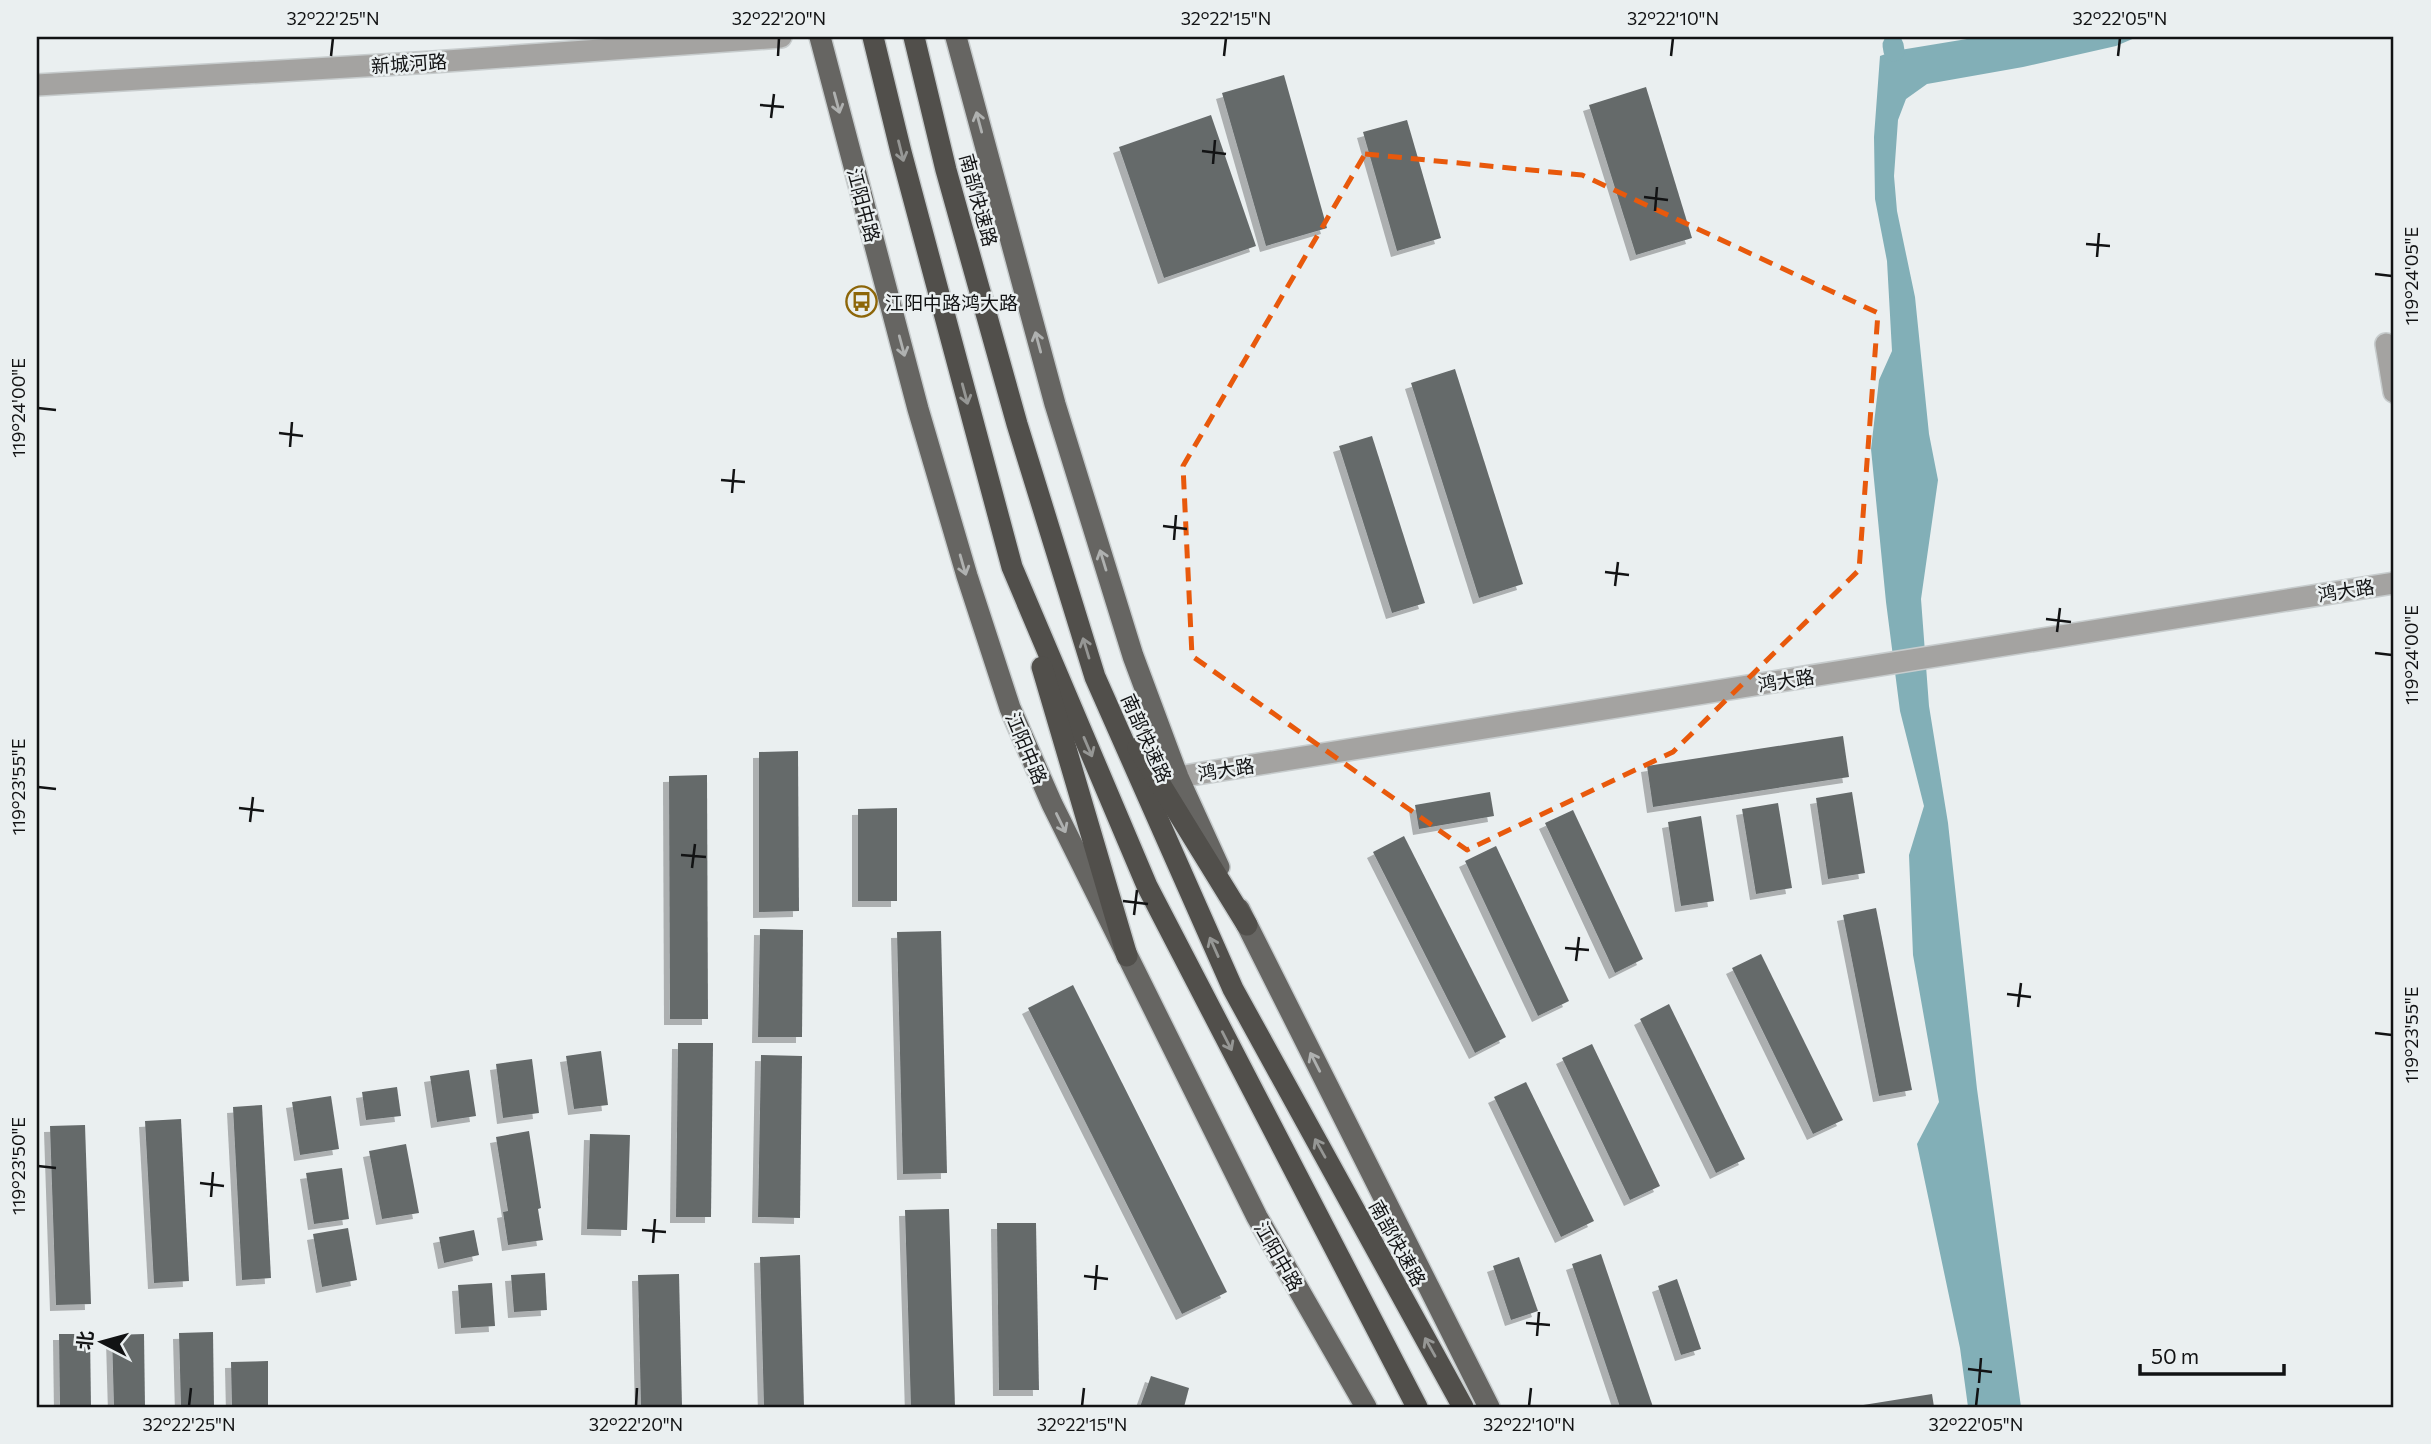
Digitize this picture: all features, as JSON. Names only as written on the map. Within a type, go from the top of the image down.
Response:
[{"type":"highway","points":[[873,37],[1012,567],[1127,956]]},
{"type":"highway","name":"南部快速路","points":[[914,37],[946,170],[1013,410],[1095,677],[1233,989],[1463,1407]]},
{"type":"highway","points":[[1012,567],[1147,886],[1417,1407]]},
{"type":"highway","points":[[1095,677],[1247,925]]},
{"type":"main road","name":"江阳中路","points":[[820,37],[918,409],[967,576],[1010,708],[1052,804],[1257,1217],[1366,1407]]},
{"type":"main road","points":[[956,37],[1055,404],[1133,656],[1178,777],[1247,925],[1489,1407]]},
{"type":"street","name":"新城河路","points":[[37,85],[433,62],[781,37]]},
{"type":"street","points":[[2386,344],[2394,391]]},
{"type":"street","name":"鸿大路","points":[[1178,777],[2394,583]]},
{"type":"highlighted area","points":[[1365,154],[1582,175],[1878,313],[1859,570],[1673,752],[1467,850],[1192,656],[1183,466]]},
{"type":"water","points":[[1979,37],[2137,37],[2116,46],[2023,67],[1927,84],[1906,99],[1898,120],[1894,176],[1897,211],[1915,297],[1929,434],[1938,480],[1921,599],[1929,706],[1948,823],[1977,1089],[2021,1407],[1968,1407],[1960,1348],[1917,1144],[1939,1102],[1913,955],[1909,855],[1924,806],[1900,711],[1871,449],[1879,380],[1892,351],[1887,261],[1875,199],[1874,137],[1880,56],[1894,51]]},
{"type":"building","points":[[1284,75],[1327,228],[1266,246],[1222,93]]},
{"type":"building","points":[[1646,87],[1692,238],[1636,255],[1589,105]]},
{"type":"building","points":[[1211,115],[1256,246],[1164,278],[1119,147]]},
{"type":"building","points":[[1407,120],[1441,238],[1397,251],[1363,132]]},
{"type":"building","points":[[1455,369],[1523,584],[1479,598],[1411,383]]},
{"type":"building","points":[[1372,436],[1425,603],[1392,613],[1339,446]]},
{"type":"building","points":[[1843,736],[1849,777],[1653,807],[1647,766]]},
{"type":"building","points":[[798,751],[799,911],[759,912],[759,752]]},
{"type":"building","points":[[707,775],[708,1019],[670,1019],[669,776]]},
{"type":"building","points":[[1490,792],[1494,816],[1419,829],[1415,805]]},
{"type":"building","points":[[1852,792],[1865,873],[1828,879],[1816,798]]},
{"type":"building","points":[[1778,803],[1792,888],[1756,894],[1742,809]]},
{"type":"building","points":[[897,808],[897,901],[858,901],[858,809]]},
{"type":"building","points":[[1573,810],[1643,959],[1615,973],[1545,823]]},
{"type":"building","points":[[1701,816],[1714,901],[1681,906],[1668,822]]},
{"type":"building","points":[[1404,836],[1506,1037],[1475,1053],[1373,852]]},
{"type":"building","points":[[1496,846],[1569,1001],[1538,1016],[1465,861]]},
{"type":"building","points":[[1876,908],[1912,1090],[1879,1096],[1843,915]]},
{"type":"building","points":[[760,929],[803,930],[802,1037],[758,1037]]},
{"type":"building","points":[[941,931],[947,1173],[903,1174],[897,932]]},
{"type":"building","points":[[1761,954],[1843,1120],[1813,1134],[1732,968]]},
{"type":"building","points":[[1073,985],[1227,1292],[1182,1314],[1028,1008]]},
{"type":"building","points":[[1669,1004],[1745,1159],[1716,1173],[1640,1019]]},
{"type":"building","points":[[678,1043],[713,1043],[711,1217],[676,1217]]},
{"type":"building","points":[[1592,1044],[1660,1186],[1630,1200],[1562,1058]]},
{"type":"building","points":[[601,1051],[608,1105],[574,1109],[566,1056]]},
{"type":"building","points":[[761,1055],[802,1056],[800,1218],[758,1217]]},
{"type":"building","points":[[532,1059],[539,1113],[503,1118],[496,1064]]},
{"type":"building","points":[[469,1070],[476,1116],[437,1122],[430,1076]]},
{"type":"building","points":[[1526,1082],[1594,1221],[1561,1237],[1494,1097]]},
{"type":"building","points":[[397,1087],[401,1116],[366,1120],[362,1092]]},
{"type":"building","points":[[331,1096],[339,1149],[300,1155],[292,1102]]},
{"type":"building","points":[[262,1105],[271,1278],[242,1280],[233,1107]]},
{"type":"building","points":[[181,1119],[189,1281],[154,1283],[145,1121]]},
{"type":"building","points":[[85,1125],[91,1304],[56,1305],[50,1126]]},
{"type":"building","points":[[529,1131],[543,1240],[508,1245],[503,1212],[508,1211],[496,1137]]},
{"type":"building","points":[[590,1134],[630,1135],[627,1230],[587,1229]]},
{"type":"building","points":[[406,1144],[419,1213],[382,1219],[369,1151]]},
{"type":"building","points":[[342,1168],[349,1219],[314,1224],[306,1173]]},
{"type":"building","points":[[949,1209],[955,1407],[911,1407],[905,1210]]},
{"type":"building","points":[[997,1223],[1036,1223],[1039,1390],[999,1390]]},
{"type":"building","points":[[348,1228],[357,1280],[322,1287],[313,1234]]},
{"type":"building","points":[[474,1230],[479,1255],[444,1263],[439,1237]]},
{"type":"building","points":[[1601,1254],[1653,1407],[1620,1407],[1572,1264]]},
{"type":"building","points":[[800,1255],[804,1407],[764,1407],[760,1257]]},
{"type":"building","points":[[1519,1257],[1538,1311],[1511,1320],[1493,1266]]},
{"type":"building","points":[[545,1273],[547,1310],[514,1312],[511,1275]]},
{"type":"building","points":[[679,1274],[682,1407],[641,1407],[638,1275]]},
{"type":"building","points":[[1677,1279],[1701,1349],[1681,1355],[1658,1286]]},
{"type":"building","points":[[492,1283],[495,1326],[461,1328],[458,1285]]},
{"type":"building","points":[[213,1332],[214,1407],[181,1407],[179,1333]]},
{"type":"building","points":[[59,1334],[90,1334],[91,1407],[60,1407]]},
{"type":"building","points":[[144,1334],[145,1407],[114,1407],[112,1335]]},
{"type":"building","points":[[268,1361],[268,1407],[232,1407],[231,1362]]},
{"type":"building","points":[[1151,1376],[1189,1388],[1184,1407],[1140,1407]]},
{"type":"building","points":[[1932,1394],[1934,1407],[1857,1407],[1857,1406]]},
{"type":"waterway","points":[[1893,45],[1894,51]]},
{"type":"place","name":"江阳中路鸿大路","points":[[862,302]]}]
